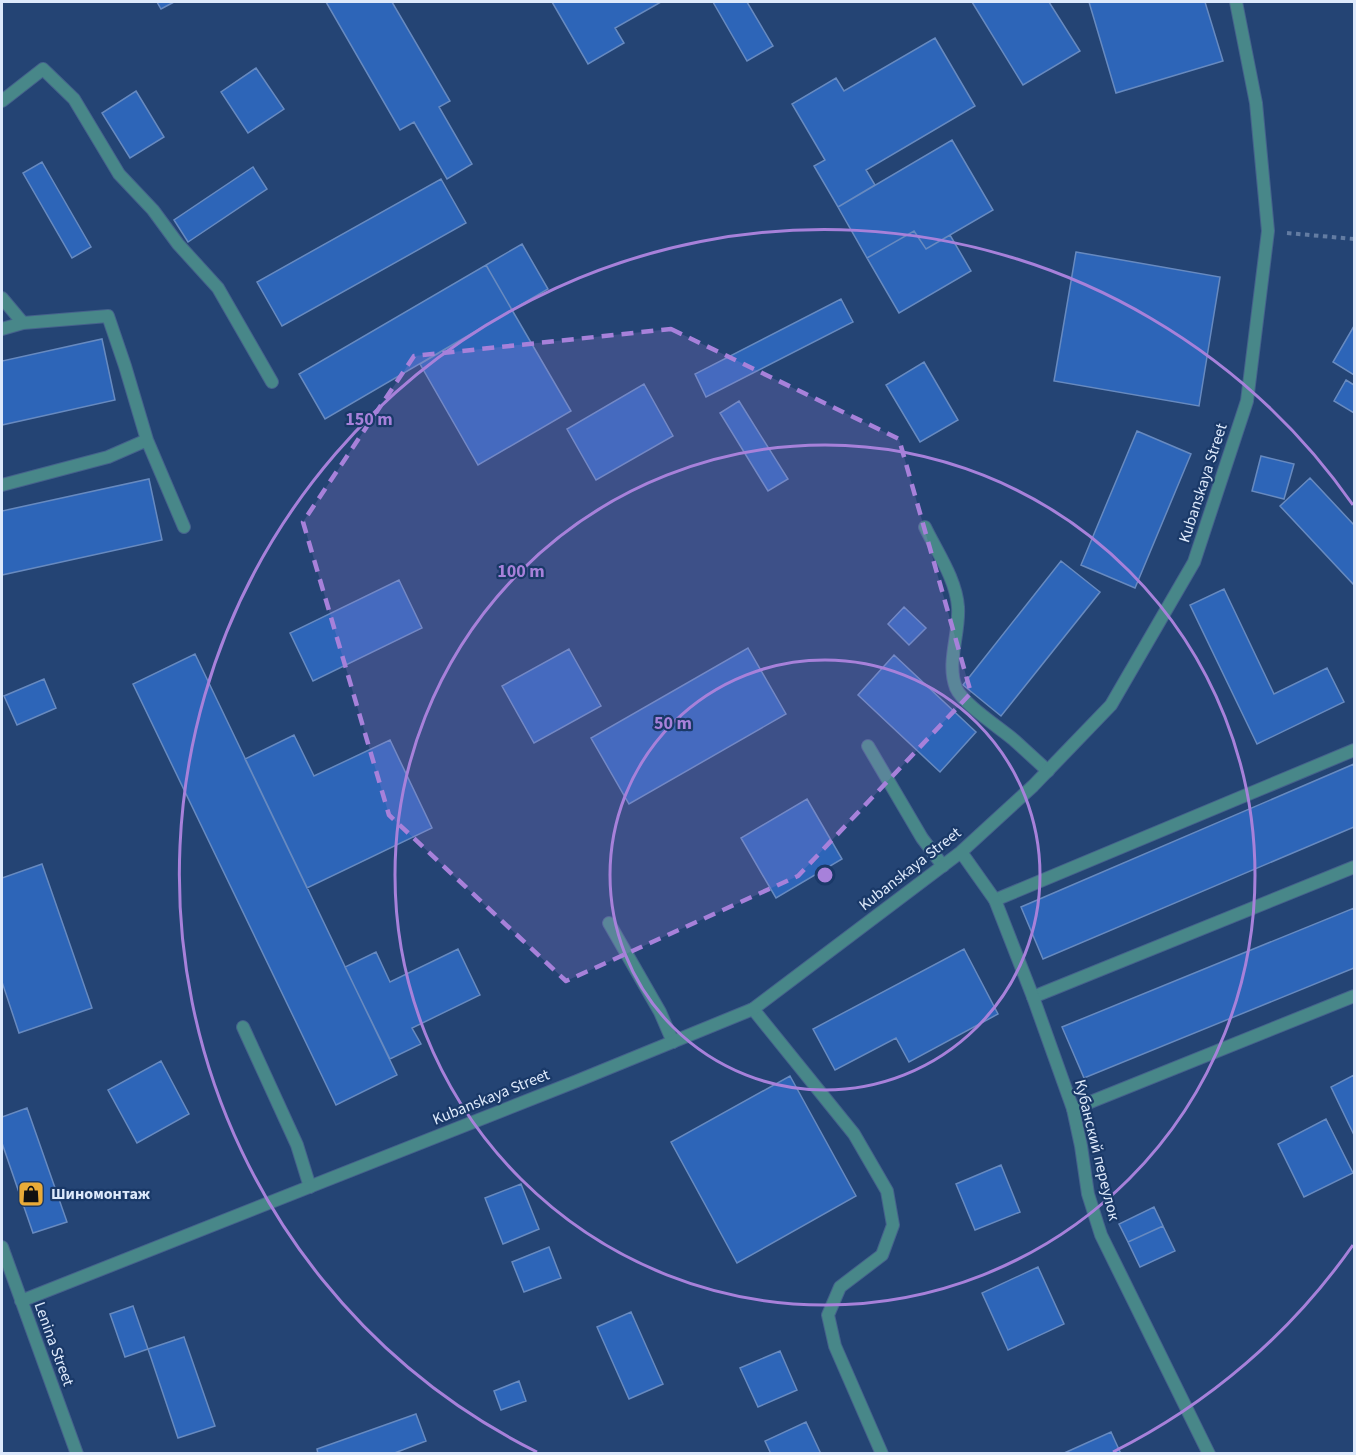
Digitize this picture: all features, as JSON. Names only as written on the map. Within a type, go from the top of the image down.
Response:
[{"type":"street","name":"Kubanskaya Street","points":[[21,1301],[753,1009],[961,852],[1048,771],[1111,705],[1194,562],[1247,401],[1268,231],[1256,103],[1236,2]]},
{"type":"street","points":[[2,101],[43,69],[74,99],[119,174],[153,210],[178,243],[218,288],[272,382]]},
{"type":"street","points":[[2,298],[22,323]]},
{"type":"street","points":[[2,329],[22,323],[108,316],[147,440],[184,527]]},
{"type":"street","points":[[2,485],[108,457],[147,440]]},
{"type":"street","points":[[925,527],[952,581],[958,606],[957,634],[952,665],[957,690],[975,710],[1015,741],[1048,771]]},
{"type":"street","points":[[868,746],[922,838],[943,866]]},
{"type":"street","points":[[995,900],[1354,750]]},
{"type":"street","name":"Кубанский переулок","points":[[961,852],[995,900],[1033,997],[1072,1109],[1081,1146],[1088,1194],[1101,1235],[1209,1454]]},
{"type":"street","points":[[1033,997],[1354,867]]},
{"type":"street","points":[[609,923],[660,1012],[673,1042]]},
{"type":"street","points":[[1072,1109],[1354,996]]},
{"type":"street","points":[[753,1009],[854,1134],[887,1191],[893,1225],[882,1255],[840,1287],[828,1316],[835,1346],[882,1454]]},
{"type":"street","points":[[243,1027],[297,1145],[310,1187]]},
{"type":"street","name":"Lenina Street","points":[[2,1247],[77,1454]]},
{"type":"path","points":[[1268,231],[1354,239]]},
{"type":"highlighted area","points":[[671,329],[899,439],[971,693],[798,876],[566,981],[389,815],[303,522],[414,356]]},
{"type":"building","points":[[157,2],[174,2],[161,9]]},
{"type":"building","points":[[326,2],[392,2],[450,101],[439,107],[472,164],[447,179],[414,122],[400,130]]},
{"type":"building","points":[[552,2],[661,2],[615,28],[624,43],[588,64]]},
{"type":"building","points":[[713,2],[747,2],[773,46],[747,61]]},
{"type":"building","points":[[972,2],[1049,2],[1080,51],[1023,85]]},
{"type":"building","points":[[1089,2],[1205,2],[1223,61],[1116,93]]},
{"type":"building","points":[[935,38],[975,106],[866,170],[875,185],[838,207],[814,166],[825,160],[792,104],[836,78],[844,91]]},
{"type":"building","points":[[256,68],[284,109],[248,133],[221,92]]},
{"type":"building","points":[[136,91],[164,137],[130,158],[102,113]]},
{"type":"building","points":[[952,140],[993,210],[926,249],[914,231],[867,258],[838,207]]},
{"type":"building","points":[[42,162],[91,247],[72,258],[23,173]]},
{"type":"building","points":[[253,167],[267,189],[188,242],[174,220]]},
{"type":"building","points":[[441,179],[466,223],[282,326],[257,282]]},
{"type":"building","points":[[914,231],[926,249],[950,235],[971,271],[899,313],[867,258]]},
{"type":"building","points":[[522,244],[548,289],[512,310],[486,265]]},
{"type":"building","points":[[1076,252],[1220,277],[1199,406],[1054,381]]},
{"type":"building","points":[[486,265],[512,310],[325,419],[299,374]]},
{"type":"building","points":[[841,299],[853,322],[706,397],[695,374]]},
{"type":"building","points":[[512,310],[571,411],[478,465],[420,364]]},
{"type":"building","points":[[1354,326],[1354,375],[1333,362]]},
{"type":"building","points":[[102,339],[115,400],[2,425],[2,361]]},
{"type":"building","points":[[924,362],[958,420],[920,442],[886,385]]},
{"type":"building","points":[[1346,380],[1354,385],[1354,413],[1334,401]]},
{"type":"building","points":[[644,384],[673,436],[596,480],[567,429]]},
{"type":"building","points":[[739,401],[788,479],[768,491],[720,413]]},
{"type":"building","points":[[1137,431],[1191,454],[1135,588],[1081,565]]},
{"type":"building","points":[[1261,456],[1294,464],[1284,499],[1252,491]]},
{"type":"building","points":[[1310,478],[1354,525],[1354,585],[1280,506]]},
{"type":"building","points":[[149,479],[162,540],[2,575],[2,511]]},
{"type":"building","points":[[1061,561],[1100,592],[1001,716],[963,685]]},
{"type":"building","points":[[399,580],[422,628],[313,681],[290,633]]},
{"type":"building","points":[[1224,589],[1274,694],[1327,668],[1344,702],[1257,744],[1190,605]]},
{"type":"building","points":[[904,607],[926,628],[909,645],[888,624]]},
{"type":"building","points":[[748,648],[786,714],[629,804],[591,738]]},
{"type":"building","points":[[569,649],[601,706],[534,743],[502,686]]},
{"type":"building","points":[[195,654],[397,1075],[336,1105],[133,684]]},
{"type":"building","points":[[894,655],[976,732],[940,772],[858,695]]},
{"type":"building","points":[[44,679],[56,708],[17,725],[4,696]]},
{"type":"building","points":[[294,735],[314,776],[390,740],[432,828],[307,888],[245,759]]},
{"type":"building","points":[[1354,764],[1354,827],[1043,959],[1021,907]]},
{"type":"building","points":[[807,799],[842,859],[776,898],[741,838]]},
{"type":"building","points":[[42,864],[92,1008],[19,1033],[2,982],[2,878]]},
{"type":"building","points":[[1354,908],[1354,968],[1084,1078],[1062,1027]]},
{"type":"building","points":[[458,949],[480,995],[412,1028],[421,1044],[390,1059],[345,967],[376,952],[390,982]]},
{"type":"building","points":[[964,949],[998,1014],[909,1062],[896,1038],[835,1070],[813,1029]]},
{"type":"building","points":[[161,1061],[189,1114],[137,1143],[108,1090]]},
{"type":"building","points":[[1354,1075],[1354,1135],[1331,1087]]},
{"type":"building","points":[[790,1076],[856,1196],[737,1263],[671,1142]]},
{"type":"building","points":[[27,1108],[67,1222],[33,1233],[2,1143],[2,1117]]},
{"type":"building","points":[[1326,1119],[1353,1173],[1304,1197],[1278,1144]]},
{"type":"building","points":[[1001,1165],[1020,1212],[975,1230],[956,1184]]},
{"type":"building","points":[[521,1184],[539,1229],[503,1244],[485,1198]]},
{"type":"building","points":[[1154,1207],[1163,1226],[1128,1242],[1119,1224]]},
{"type":"building","points":[[1163,1226],[1175,1251],[1140,1267],[1128,1242]]},
{"type":"building","points":[[549,1247],[561,1278],[524,1292],[512,1262]]},
{"type":"building","points":[[1038,1267],[1064,1324],[1008,1350],[982,1293]]},
{"type":"building","points":[[133,1306],[148,1349],[125,1357],[110,1314]]},
{"type":"building","points":[[631,1312],[663,1384],[629,1399],[597,1327]]},
{"type":"building","points":[[184,1337],[215,1426],[178,1438],[148,1349]]},
{"type":"building","points":[[780,1351],[797,1390],[758,1407],[740,1368]]},
{"type":"building","points":[[519,1381],[526,1401],[501,1410],[494,1391]]},
{"type":"building","points":[[416,1414],[426,1441],[392,1454],[318,1454],[317,1449]]},
{"type":"building","points":[[806,1422],[821,1454],[771,1454],[765,1441]]},
{"type":"building","points":[[1111,1432],[1121,1454],[1062,1454]]},
{"type":"place","name":"Шиномонтаж","points":[[31,1194]]}]
